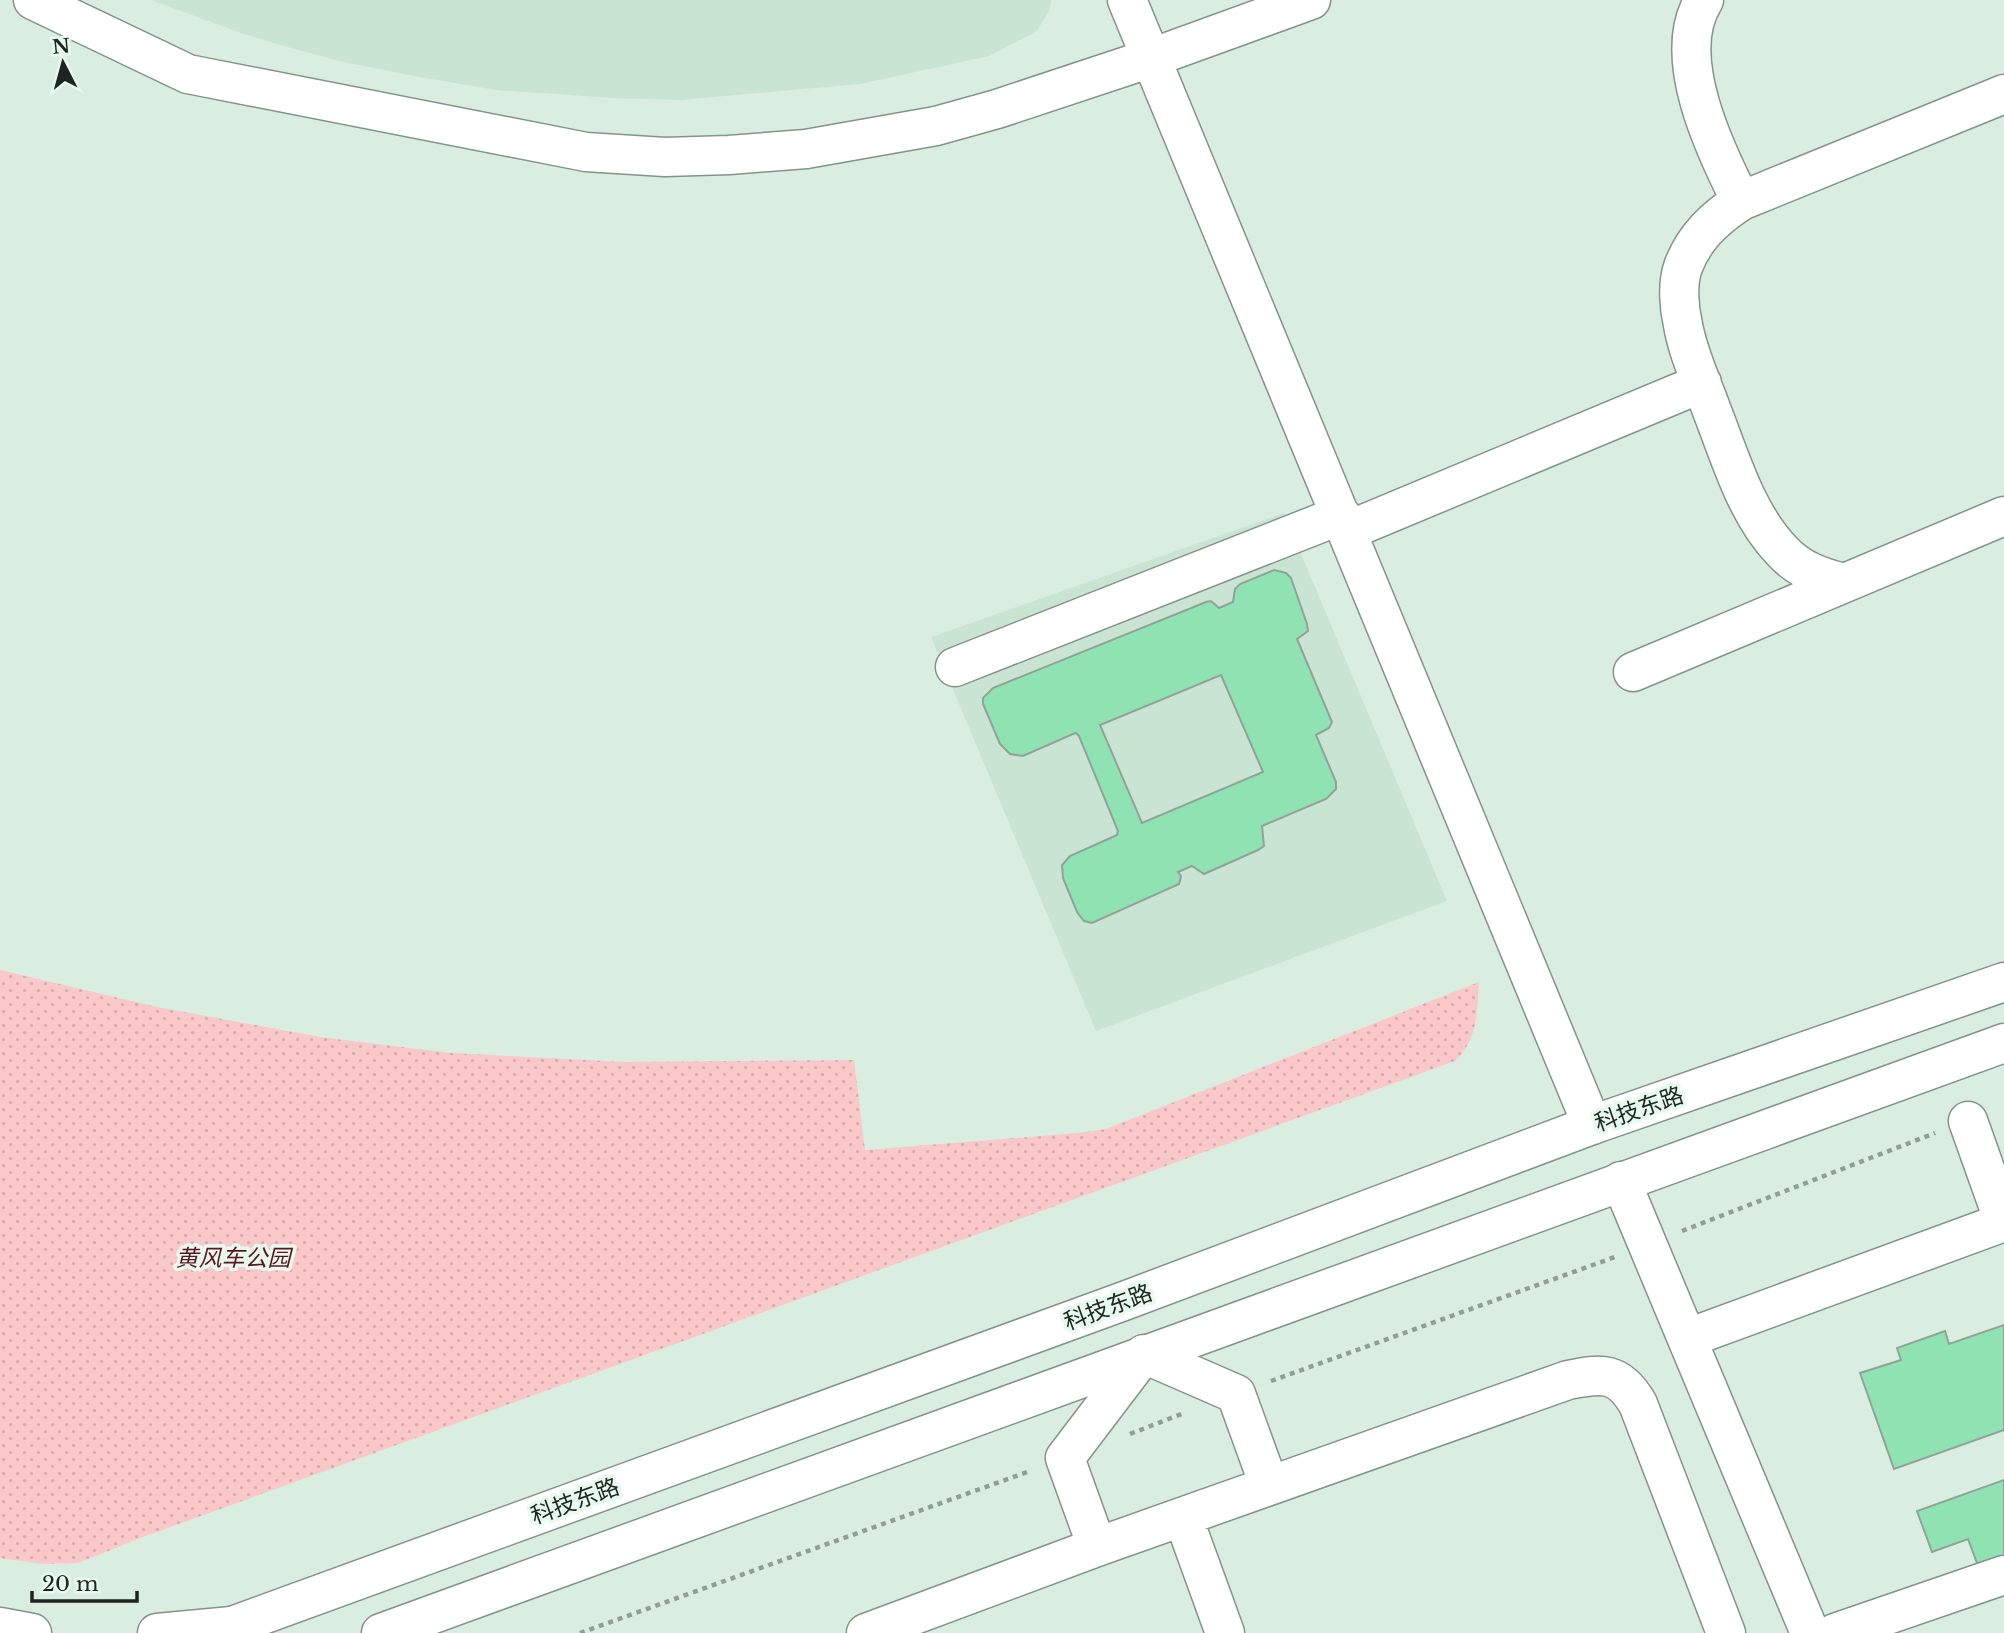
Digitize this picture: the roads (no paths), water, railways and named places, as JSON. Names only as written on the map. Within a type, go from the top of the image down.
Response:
[{"type":"main road","points":[[33,0],[188,74],[586,152],[652,156],[729,155],[806,149],[936,126],[997,109],[1151,58],[1311,0]]},
{"type":"main road","points":[[1127,0],[1592,1125]]},
{"type":"main road","points":[[1704,0],[1694,31],[1693,61],[1698,98],[1709,135],[1741,201]]},
{"type":"main road","points":[[1844,583],[1822,578],[1801,568],[1783,552],[1765,530],[1742,486],[1683,326],[1680,296],[1683,269],[1696,242],[1716,218],[1741,201],[2004,94]]},
{"type":"main road","points":[[955,667],[1344,523],[1702,383]]},
{"type":"main road","points":[[1633,672],[2004,516]]},
{"type":"main road","name":"科技东路","points":[[157,1633],[222,1630],[1124,1301],[1592,1125],[2004,982]]},
{"type":"main road","points":[[381,1633],[2004,1042]]},
{"type":"main road","points":[[1688,1338],[2004,1222],[1968,1121]]},
{"type":"main road","points":[[1621,1181],[1811,1633]]},
{"type":"main road","points":[[1124,1301],[1144,1354],[1236,1394],[1269,1485]]},
{"type":"main road","points":[[1097,1547],[1065,1458],[1144,1354]]},
{"type":"main road","points":[[866,1633],[1269,1485],[1569,1380],[1601,1375],[1615,1378],[1629,1389],[1638,1404],[1726,1633]]},
{"type":"main road","points":[[1183,1517],[1225,1633]]},
{"type":"main road","points":[[1835,1633],[2004,1575]]},
{"type":"main road","points":[[0,1627],[33,1633]]},
{"type":"park label","name":"黄风车公园","points":[[233,1258]]}]
